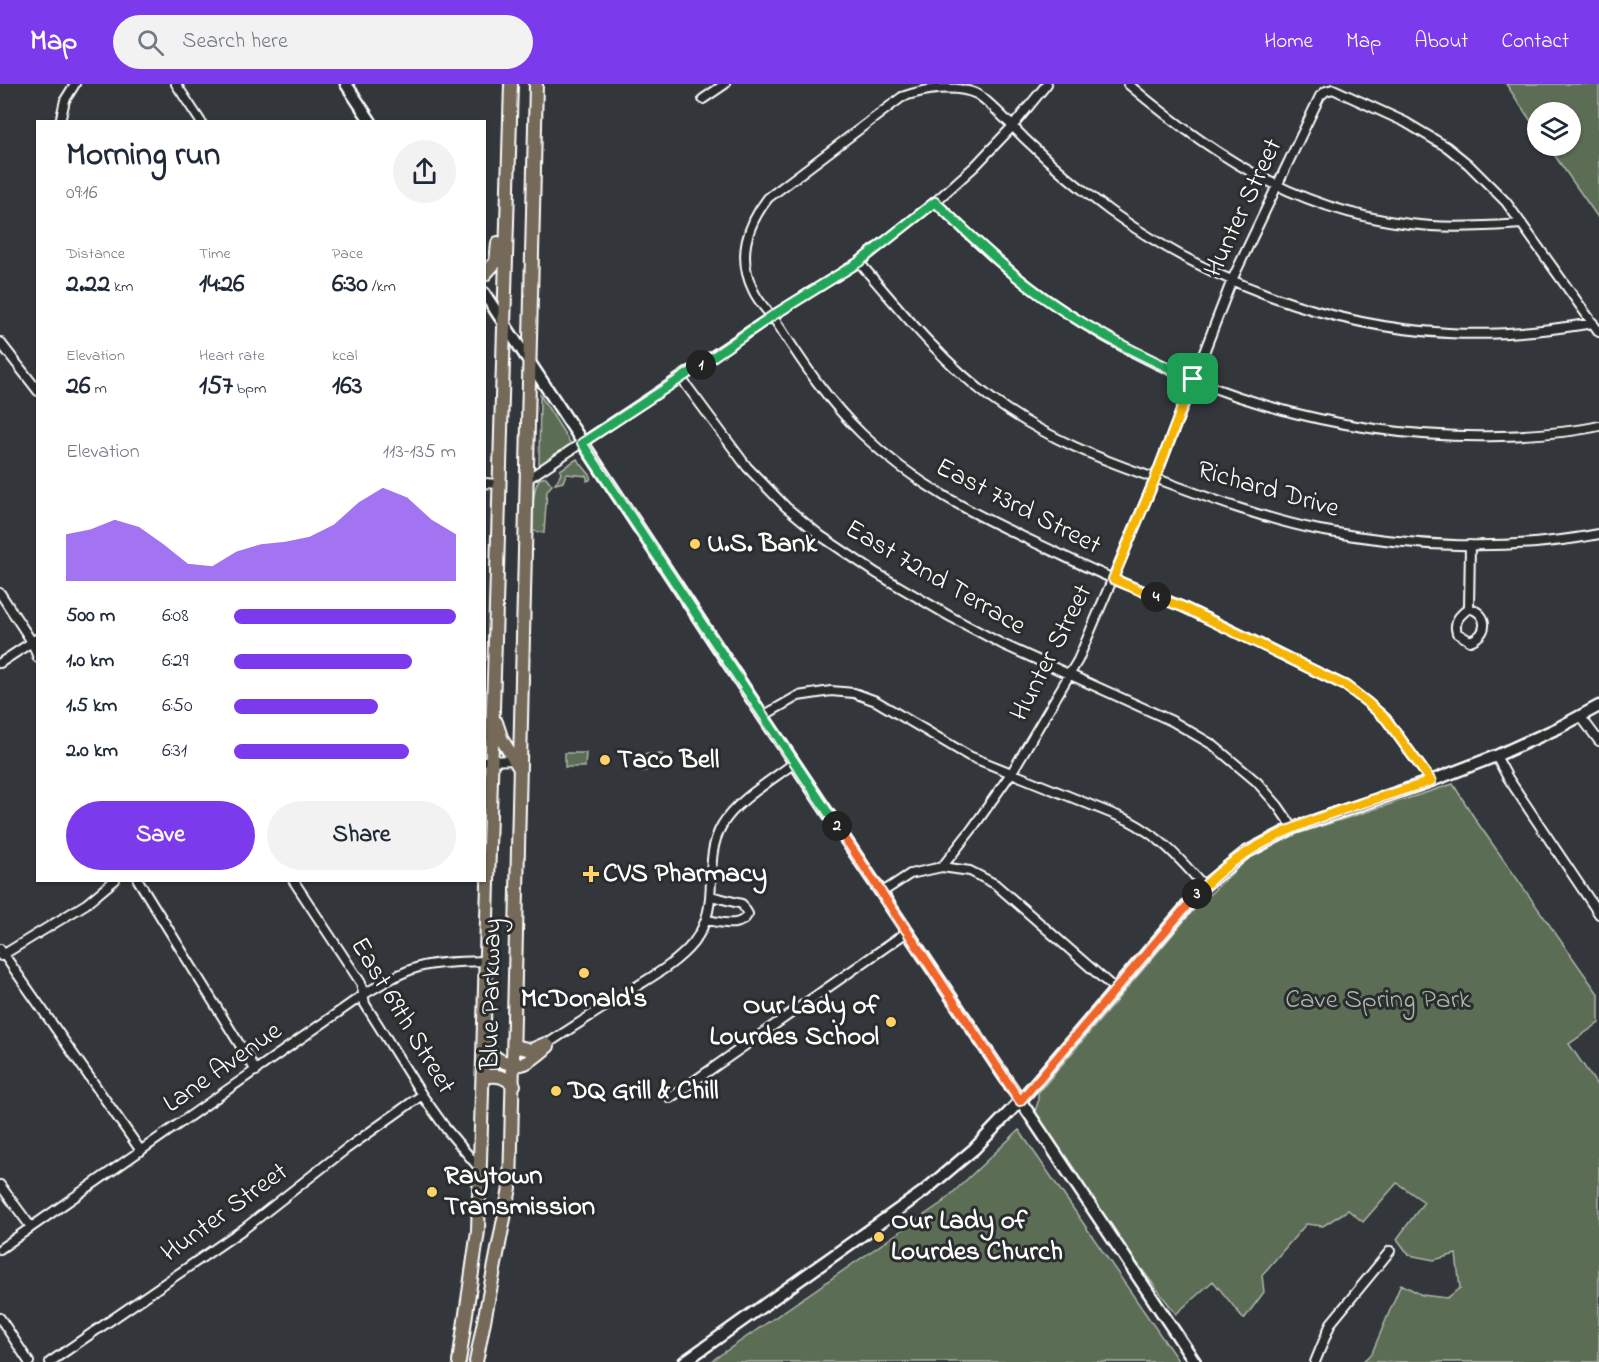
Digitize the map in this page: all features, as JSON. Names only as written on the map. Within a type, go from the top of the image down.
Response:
[{"type":"highway","name":"Blue Parkway","points":[[459,1362],[478,1231],[486,961],[488,761],[493,710],[511,84]]},
{"type":"highway","name":"Blue Parkway","points":[[476,1362],[510,1188],[515,1065],[518,762],[536,84]]},
{"type":"highway","points":[[486,273],[494,267],[498,256],[501,206],[507,189]]},
{"type":"highway","points":[[493,710],[502,740],[518,762]]},
{"type":"highway","points":[[484,1031],[491,1053],[515,1065],[523,1064],[548,1045]]},
{"type":"highway","points":[[515,1046],[531,1050],[548,1045]]},
{"type":"highway","points":[[483,1077],[497,1075],[506,1078],[514,1086]]},
{"type":"main road","points":[[346,84],[370,120]]},
{"type":"main road","points":[[486,296],[530,359],[582,443],[794,763],[1195,1362]]},
{"type":"main road","points":[[684,1362],[923,1192],[974,1149],[1020,1101],[1204,886],[1245,853],[1293,828],[1431,781],[1496,756],[1581,717],[1599,706]]},
{"type":"street","points":[[60,120],[65,100],[75,84]]},
{"type":"street","points":[[176,84],[200,120]]},
{"type":"street","points":[[703,99],[725,84]]},
{"type":"street","points":[[526,480],[772,316],[859,262],[935,202],[975,166],[1012,127],[1047,84]]},
{"type":"street","points":[[1128,84],[1171,120],[1210,148],[1275,186],[1335,209],[1398,223],[1462,228],[1522,224],[1599,332]]},
{"type":"street","name":"East 73rd Street","points":[[1431,781],[1386,719],[1346,686],[1183,607],[1113,579],[972,513],[936,492],[901,467],[862,434],[827,397],[753,291],[747,275],[745,259],[750,226],[768,198],[902,97],[917,92],[947,88],[977,94],[1055,168],[1111,212],[1171,249],[1232,280],[1279,299],[1318,312],[1408,330],[1500,334],[1593,323]]},
{"type":"street","name":"Hunter Street","points":[[942,867],[1012,772],[1070,675],[1155,479],[1232,280],[1320,96],[1326,91],[1333,90],[1405,122],[1447,147],[1488,182],[1522,224]]},
{"type":"street","points":[[935,202],[989,254],[1057,307],[1121,345],[1193,379],[1253,401],[1352,426],[1414,434],[1465,437],[1529,435],[1599,426]]},
{"type":"street","name":"Richard Drive","points":[[859,262],[928,344],[992,399],[1028,423],[1065,443],[1155,479],[1240,509],[1318,529],[1398,542],[1470,545],[1533,543],[1599,534]]},
{"type":"street","points":[[0,342],[36,388]]},
{"type":"street","name":"East 72nd Terrace","points":[[681,378],[747,467],[786,507],[821,536],[876,573],[951,617],[1002,644],[1172,721],[1213,745],[1257,782],[1293,828]]},
{"type":"street","points":[[486,483],[499,484]]},
{"type":"street","points":[[1469,608],[1470,545]]},
{"type":"street","points":[[0,593],[35,640],[0,663]]},
{"type":"street","points":[[763,716],[798,696],[831,691],[854,693],[876,701],[969,756],[1128,820],[1146,830],[1171,849],[1204,886]]},
{"type":"street","points":[[1581,717],[1599,741]]},
{"type":"street","points":[[1496,756],[1508,778],[1599,914]]},
{"type":"street","points":[[488,761],[518,762]]},
{"type":"street","points":[[548,1045],[674,963],[694,942],[710,910],[712,852],[721,827],[737,807],[794,763]]},
{"type":"street","points":[[881,893],[910,874],[942,867],[970,871],[995,884],[1115,989]]},
{"type":"street","points":[[113,882],[86,904],[1,954],[141,1150]]},
{"type":"street","points":[[139,882],[256,1071]]},
{"type":"street","name":"East 69th Street","points":[[294,882],[362,983],[365,1004],[422,1095],[447,1130],[480,1168]]},
{"type":"street","points":[[707,920],[740,923],[748,914],[742,904],[711,896]]},
{"type":"street","points":[[670,1098],[907,932]]},
{"type":"street","name":"Lane Avenue","points":[[0,1249],[363,995],[420,966],[486,961]]},
{"type":"street","name":"Hunter Street","points":[[50,1362],[245,1228],[346,1149],[422,1095]]},
{"type":"street","points":[[0,1185],[31,1227]]},
{"type":"street","points":[[1315,1362],[1331,1323],[1390,1251]]},
{"type":"street","points":[[0,1318],[29,1362]]},
{"type":"green space","points":[[1506,84],[1599,84],[1599,219],[1555,156],[1581,156],[1581,102],[1527,102],[1527,115]]},
{"type":"green space","points":[[540,395],[571,444],[569,450],[541,467],[539,465]]},
{"type":"green space","points":[[577,459],[591,476],[590,480],[587,481],[587,476],[566,474],[563,482],[555,484],[561,474],[560,470]]},
{"type":"green space","points":[[546,477],[552,485],[547,491],[544,533],[533,531],[533,505],[539,479]]},
{"type":"green space","points":[[565,753],[586,753],[585,767],[565,767]]},
{"type":"green space","points":[[642,754],[662,754],[662,767],[655,765],[641,771]]},
{"type":"green space","name":"Cave Spring Park","points":[[1453,784],[1477,822],[1599,995],[1599,1023],[1569,1044],[1599,1088],[1599,1362],[1362,1362],[1372,1353],[1401,1284],[1422,1295],[1447,1298],[1460,1288],[1456,1254],[1434,1260],[1409,1255],[1397,1239],[1424,1202],[1397,1183],[1363,1222],[1348,1210],[1323,1226],[1306,1224],[1262,1275],[1264,1292],[1244,1319],[1213,1281],[1176,1314],[1096,1209],[1034,1114],[1038,1093],[1197,906],[1253,854],[1294,835]]},
{"type":"green space","points":[[1019,1130],[1179,1362],[710,1362],[943,1202]]},
{"type":"place","name":"U.S. Bank","points":[[695,544]]},
{"type":"place","name":"Taco Bell","points":[[605,760]]},
{"type":"place","name":"CVS Pharmacy","points":[[591,874]]},
{"type":"place","name":"McDonald's","points":[[584,973]]},
{"type":"place","name":"Our Lady of Lourdes School","points":[[891,1022]]},
{"type":"place","name":"DQ Grill & Chill","points":[[556,1091]]},
{"type":"place","name":"Raytown Transmission","points":[[432,1192]]},
{"type":"place","name":"Our Lady of Lourdes Church","points":[[879,1237]]},
{"type":"route","points":[[935,202],[989,254],[1057,307],[1121,345],[1193,379],[1155,479],[1113,579],[1183,607],[1346,686],[1386,719],[1431,781],[1293,828],[1266,840],[1222,870],[1204,886],[1020,1101],[582,443],[772,316],[859,262],[935,202]]}]
